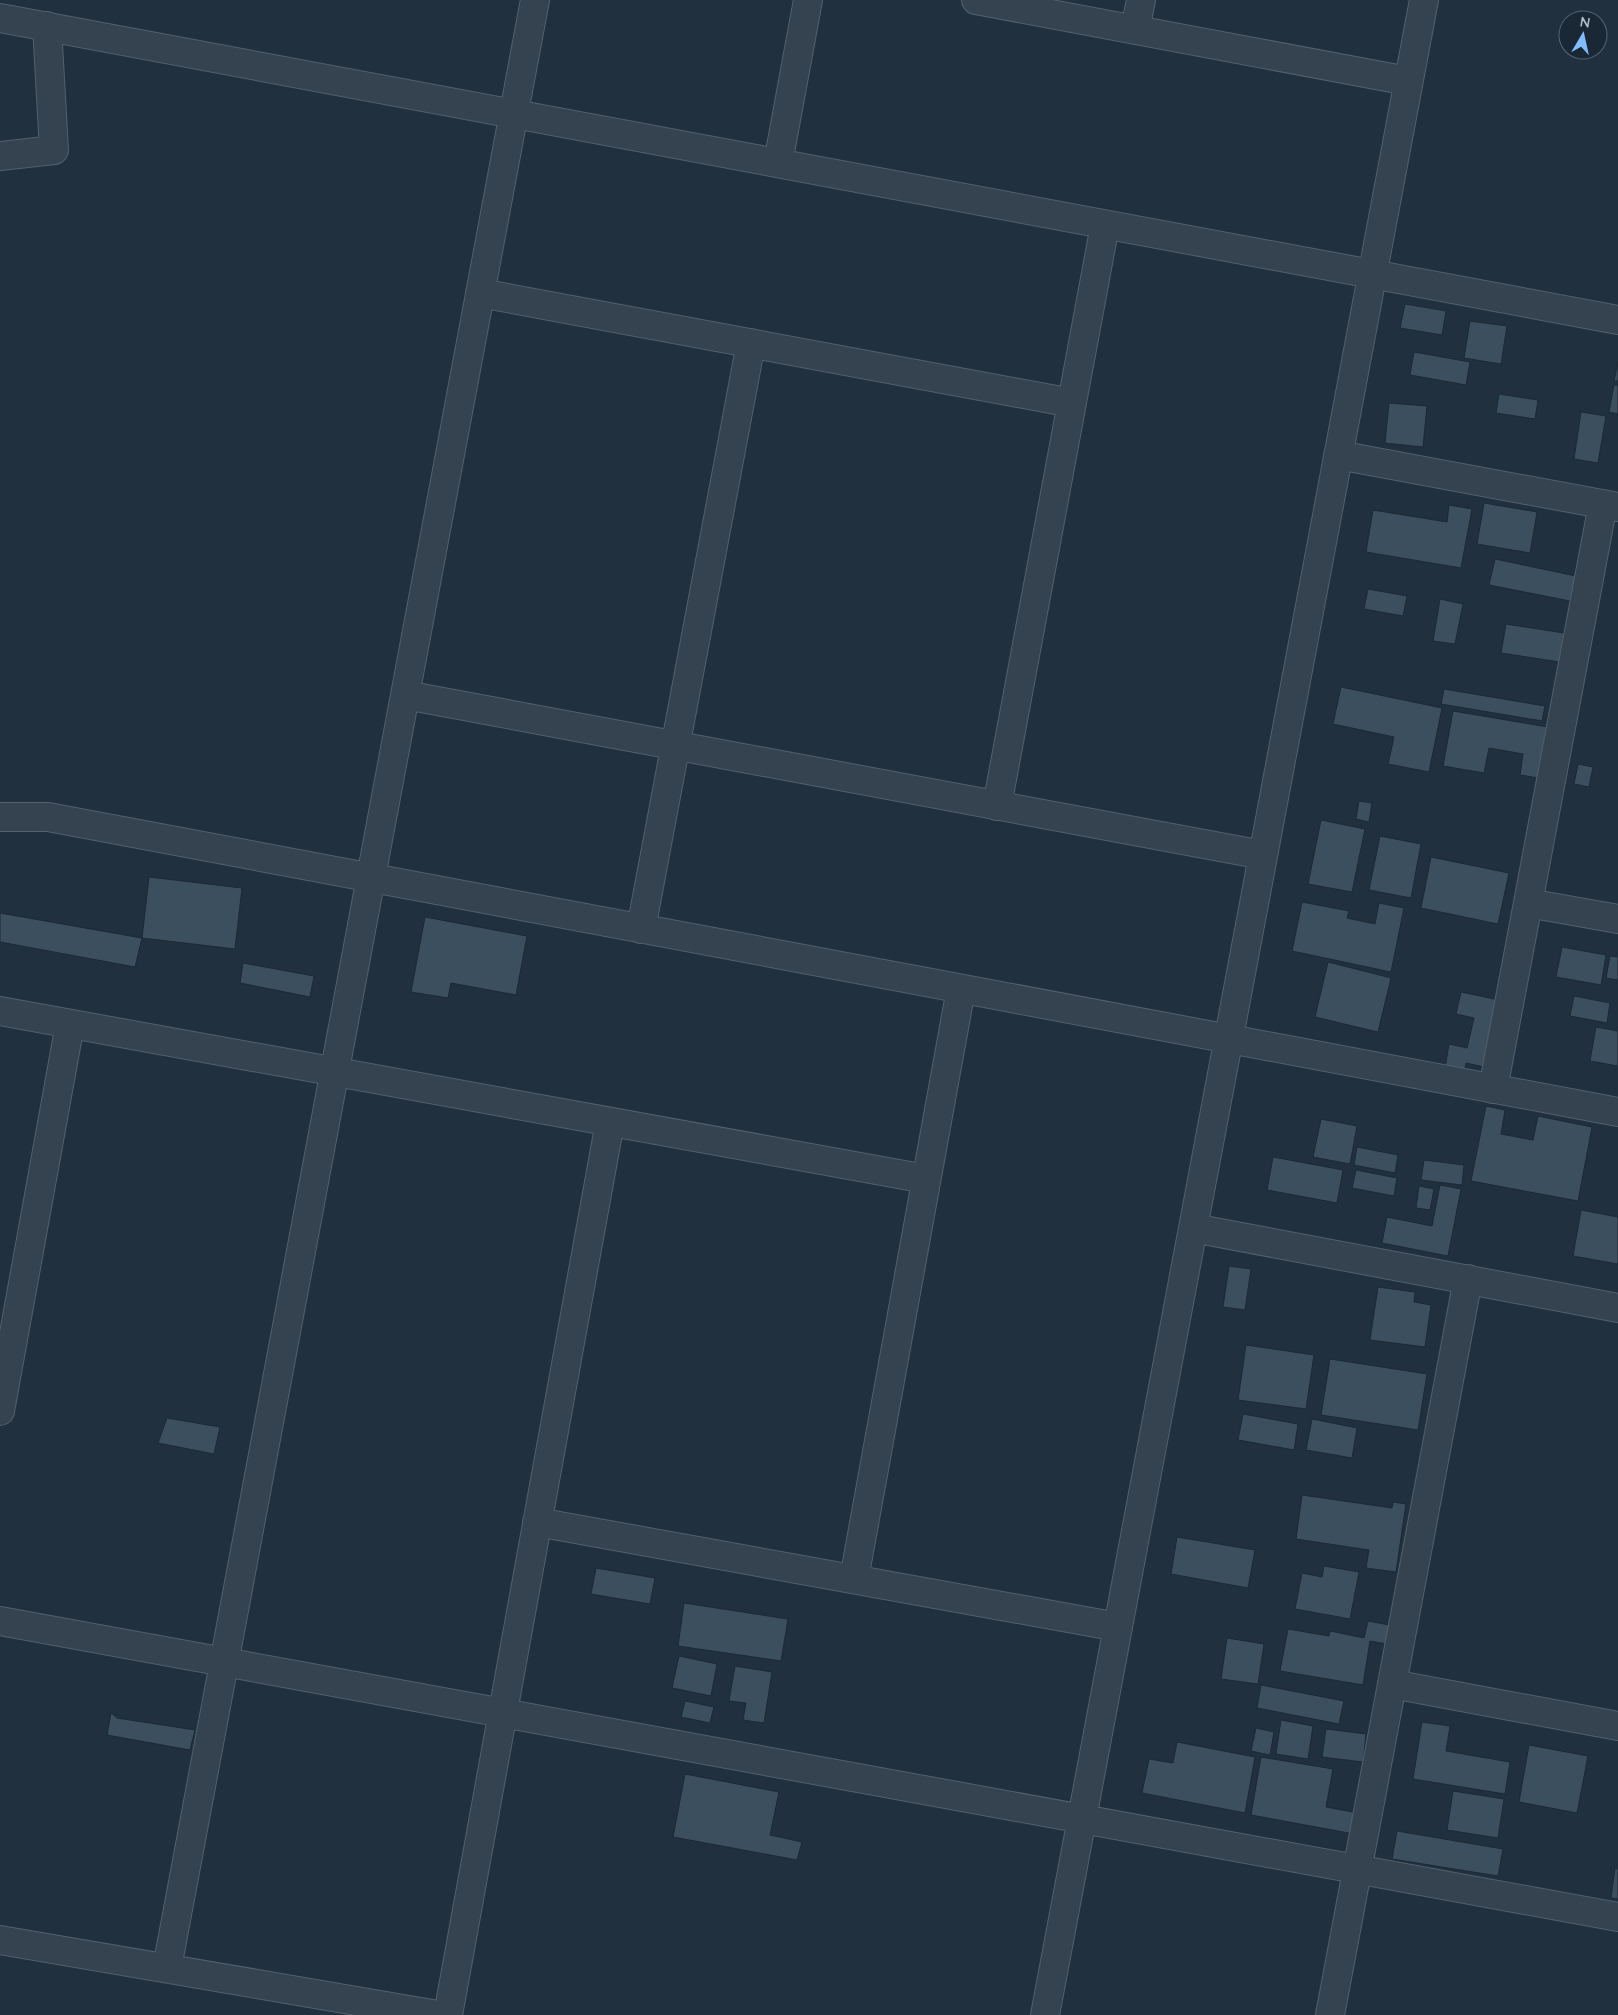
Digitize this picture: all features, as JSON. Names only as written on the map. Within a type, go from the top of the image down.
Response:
[{"type":"street","points":[[167,1968],[535,0]]},
{"type":"street","points":[[778,164],[808,0]]},
{"type":"street","points":[[976,0],[1408,81]]},
{"type":"street","points":[[1135,30],[1141,0]]},
{"type":"street","points":[[1045,2015],[1424,0]]},
{"type":"street","points":[[0,18],[1618,320]]},
{"type":"street","points":[[0,156],[54,150],[47,26]]},
{"type":"street","points":[[997,806],[1106,224]]},
{"type":"street","points":[[480,293],[1072,403]]},
{"type":"street","points":[[641,929],[752,343]]},
{"type":"street","points":[[1338,455],[1610,505],[1528,903],[1493,1089]]},
{"type":"street","points":[[405,695],[1263,855]]},
{"type":"street","points":[[0,817],[48,817],[1618,1112]]},
{"type":"street","points":[[1528,903],[1618,920]]},
{"type":"street","points":[[854,1579],[960,988]]},
{"type":"street","points":[[0,1011],[926,1179]]},
{"type":"street","points":[[0,1411],[70,1024]]},
{"type":"street","points":[[448,2015],[610,1122]]},
{"type":"street","points":[[1193,1228],[1618,1308]]},
{"type":"street","points":[[1330,2015],[1468,1279]]},
{"type":"street","points":[[537,1522],[1118,1627]]},
{"type":"street","points":[[0,1621],[1618,1917]]},
{"type":"street","points":[[1392,1684],[1618,1726]]},
{"type":"street","points":[[0,1940],[438,2015]]},
{"type":"building","points":[[1405,304],[1446,311],[1442,335],[1400,328]]},
{"type":"building","points":[[1470,321],[1507,326],[1501,364],[1464,358]]},
{"type":"building","points":[[1414,352],[1470,362],[1466,385],[1410,375]]},
{"type":"building","points":[[1618,361],[1618,381],[1614,381]]},
{"type":"building","points":[[1614,385],[1618,385],[1618,414],[1609,412]]},
{"type":"building","points":[[1499,394],[1538,400],[1535,419],[1496,413]]},
{"type":"building","points":[[1389,403],[1427,406],[1423,447],[1385,443]]},
{"type":"building","points":[[1581,412],[1606,416],[1598,463],[1574,459]]},
{"type":"building","points":[[1484,503],[1537,512],[1530,553],[1477,544]]},
{"type":"building","points":[[1449,505],[1472,509],[1461,568],[1366,552],[1373,510],[1447,522]]},
{"type":"building","points":[[1495,559],[1576,576],[1570,601],[1489,585]]},
{"type":"building","points":[[1368,589],[1407,596],[1403,616],[1364,609]]},
{"type":"building","points":[[1440,599],[1463,604],[1455,644],[1433,641]]},
{"type":"building","points":[[1506,624],[1564,633],[1560,662],[1501,653]]},
{"type":"building","points":[[1341,687],[1442,708],[1429,772],[1388,764],[1394,737],[1333,724]]},
{"type":"building","points":[[1444,689],[1545,706],[1542,721],[1441,704]]},
{"type":"building","points":[[1453,711],[1554,728],[1545,779],[1520,775],[1523,754],[1489,748],[1484,773],[1443,766]]},
{"type":"building","points":[[1578,764],[1593,767],[1589,787],[1574,784]]},
{"type":"building","points":[[1359,801],[1372,803],[1369,822],[1356,819]]},
{"type":"building","points":[[1321,820],[1365,829],[1352,892],[1308,884]]},
{"type":"building","points":[[1380,836],[1421,844],[1411,898],[1369,890]]},
{"type":"building","points":[[1431,857],[1509,873],[1498,924],[1421,908]]},
{"type":"building","points":[[149,877],[242,888],[235,949],[142,938]]},
{"type":"building","points":[[1302,902],[1349,911],[1347,918],[1375,924],[1379,903],[1404,908],[1391,972],[1292,951]]},
{"type":"building","points":[[0,913],[142,938],[135,967],[0,942]]},
{"type":"building","points":[[425,917],[527,936],[516,995],[451,983],[448,998],[411,992]]},
{"type":"building","points":[[1562,947],[1606,955],[1601,985],[1556,977]]},
{"type":"building","points":[[1610,956],[1618,957],[1618,980],[1606,978]]},
{"type":"building","points":[[1328,962],[1391,978],[1378,1032],[1315,1017]]},
{"type":"building","points":[[243,963],[314,976],[310,997],[240,983]]},
{"type":"building","points":[[1461,992],[1499,1000],[1484,1067],[1466,1063],[1463,1078],[1444,1074],[1449,1044],[1467,1048],[1474,1018],[1456,1014]]},
{"type":"building","points":[[1574,996],[1610,1003],[1607,1023],[1570,1016]]},
{"type":"building","points":[[1596,1027],[1618,1031],[1618,1066],[1590,1061]]},
{"type":"building","points":[[1486,1106],[1505,1110],[1501,1134],[1533,1140],[1538,1116],[1592,1127],[1578,1201],[1471,1181]]},
{"type":"building","points":[[1321,1119],[1357,1126],[1350,1164],[1313,1157]]},
{"type":"building","points":[[1357,1147],[1398,1155],[1395,1173],[1354,1165]]},
{"type":"building","points":[[1273,1157],[1343,1170],[1337,1203],[1267,1190]]},
{"type":"building","points":[[1424,1160],[1464,1165],[1462,1185],[1421,1180]]},
{"type":"building","points":[[1356,1170],[1397,1178],[1394,1196],[1352,1188]]},
{"type":"building","points":[[1440,1185],[1461,1189],[1448,1256],[1382,1243],[1387,1217],[1432,1226]]},
{"type":"building","points":[[1419,1186],[1434,1189],[1430,1210],[1416,1208]]},
{"type":"building","points":[[1581,1210],[1618,1217],[1618,1264],[1573,1256]]},
{"type":"building","points":[[1229,1266],[1251,1269],[1245,1310],[1223,1307]]},
{"type":"building","points":[[1378,1287],[1415,1292],[1414,1302],[1431,1305],[1425,1347],[1370,1340]]},
{"type":"building","points":[[1246,1345],[1314,1355],[1306,1409],[1238,1400]]},
{"type":"building","points":[[1330,1359],[1427,1374],[1418,1430],[1321,1415]]},
{"type":"building","points":[[1243,1414],[1298,1424],[1294,1450],[1238,1440]]},
{"type":"building","points":[[167,1418],[220,1427],[214,1454],[158,1443]]},
{"type":"building","points":[[1312,1419],[1357,1428],[1352,1458],[1306,1450]]},
{"type":"building","points":[[1302,1495],[1392,1508],[1393,1502],[1406,1504],[1396,1572],[1366,1568],[1369,1550],[1296,1539]]},
{"type":"building","points":[[1177,1537],[1255,1550],[1248,1588],[1171,1574]]},
{"type":"building","points":[[1324,1566],[1359,1572],[1350,1619],[1295,1609],[1302,1573],[1322,1577]]},
{"type":"building","points":[[596,1568],[655,1578],[650,1604],[591,1594]]},
{"type":"building","points":[[684,1603],[788,1619],[781,1661],[678,1646]]},
{"type":"building","points":[[1368,1621],[1395,1626],[1392,1645],[1370,1641],[1363,1685],[1280,1671],[1288,1629],[1329,1636],[1330,1631],[1364,1638]]},
{"type":"building","points":[[1227,1638],[1264,1644],[1258,1684],[1221,1679]]},
{"type":"building","points":[[679,1656],[717,1664],[711,1696],[672,1688]]},
{"type":"building","points":[[735,1666],[772,1672],[764,1723],[743,1720],[746,1703],[729,1701]]},
{"type":"building","points":[[1261,1685],[1344,1701],[1339,1724],[1257,1708]]},
{"type":"building","points":[[685,1701],[714,1707],[710,1723],[681,1717]]},
{"type":"building","points":[[111,1713],[117,1718],[195,1730],[190,1750],[107,1735]]},
{"type":"building","points":[[1281,1720],[1313,1726],[1308,1759],[1276,1754]]},
{"type":"building","points":[[1422,1722],[1450,1726],[1446,1751],[1510,1762],[1505,1794],[1413,1779]]},
{"type":"building","points":[[1256,1728],[1274,1732],[1270,1755],[1251,1751]]},
{"type":"building","points":[[1326,1729],[1366,1734],[1363,1762],[1322,1757]]},
{"type":"building","points":[[1177,1742],[1255,1757],[1245,1813],[1142,1793],[1149,1759],[1173,1763]]},
{"type":"building","points":[[1529,1745],[1588,1756],[1577,1813],[1519,1802]]},
{"type":"building","points":[[1261,1757],[1333,1769],[1326,1807],[1358,1813],[1354,1834],[1251,1815]]},
{"type":"building","points":[[685,1774],[779,1792],[770,1835],[802,1842],[797,1860],[673,1837]]},
{"type":"building","points":[[1453,1791],[1504,1799],[1498,1838],[1447,1830]]},
{"type":"building","points":[[1397,1831],[1503,1849],[1498,1876],[1392,1859]]},
{"type":"building","points":[[1615,1868],[1618,1869],[1618,1899],[1611,1898]]}]
